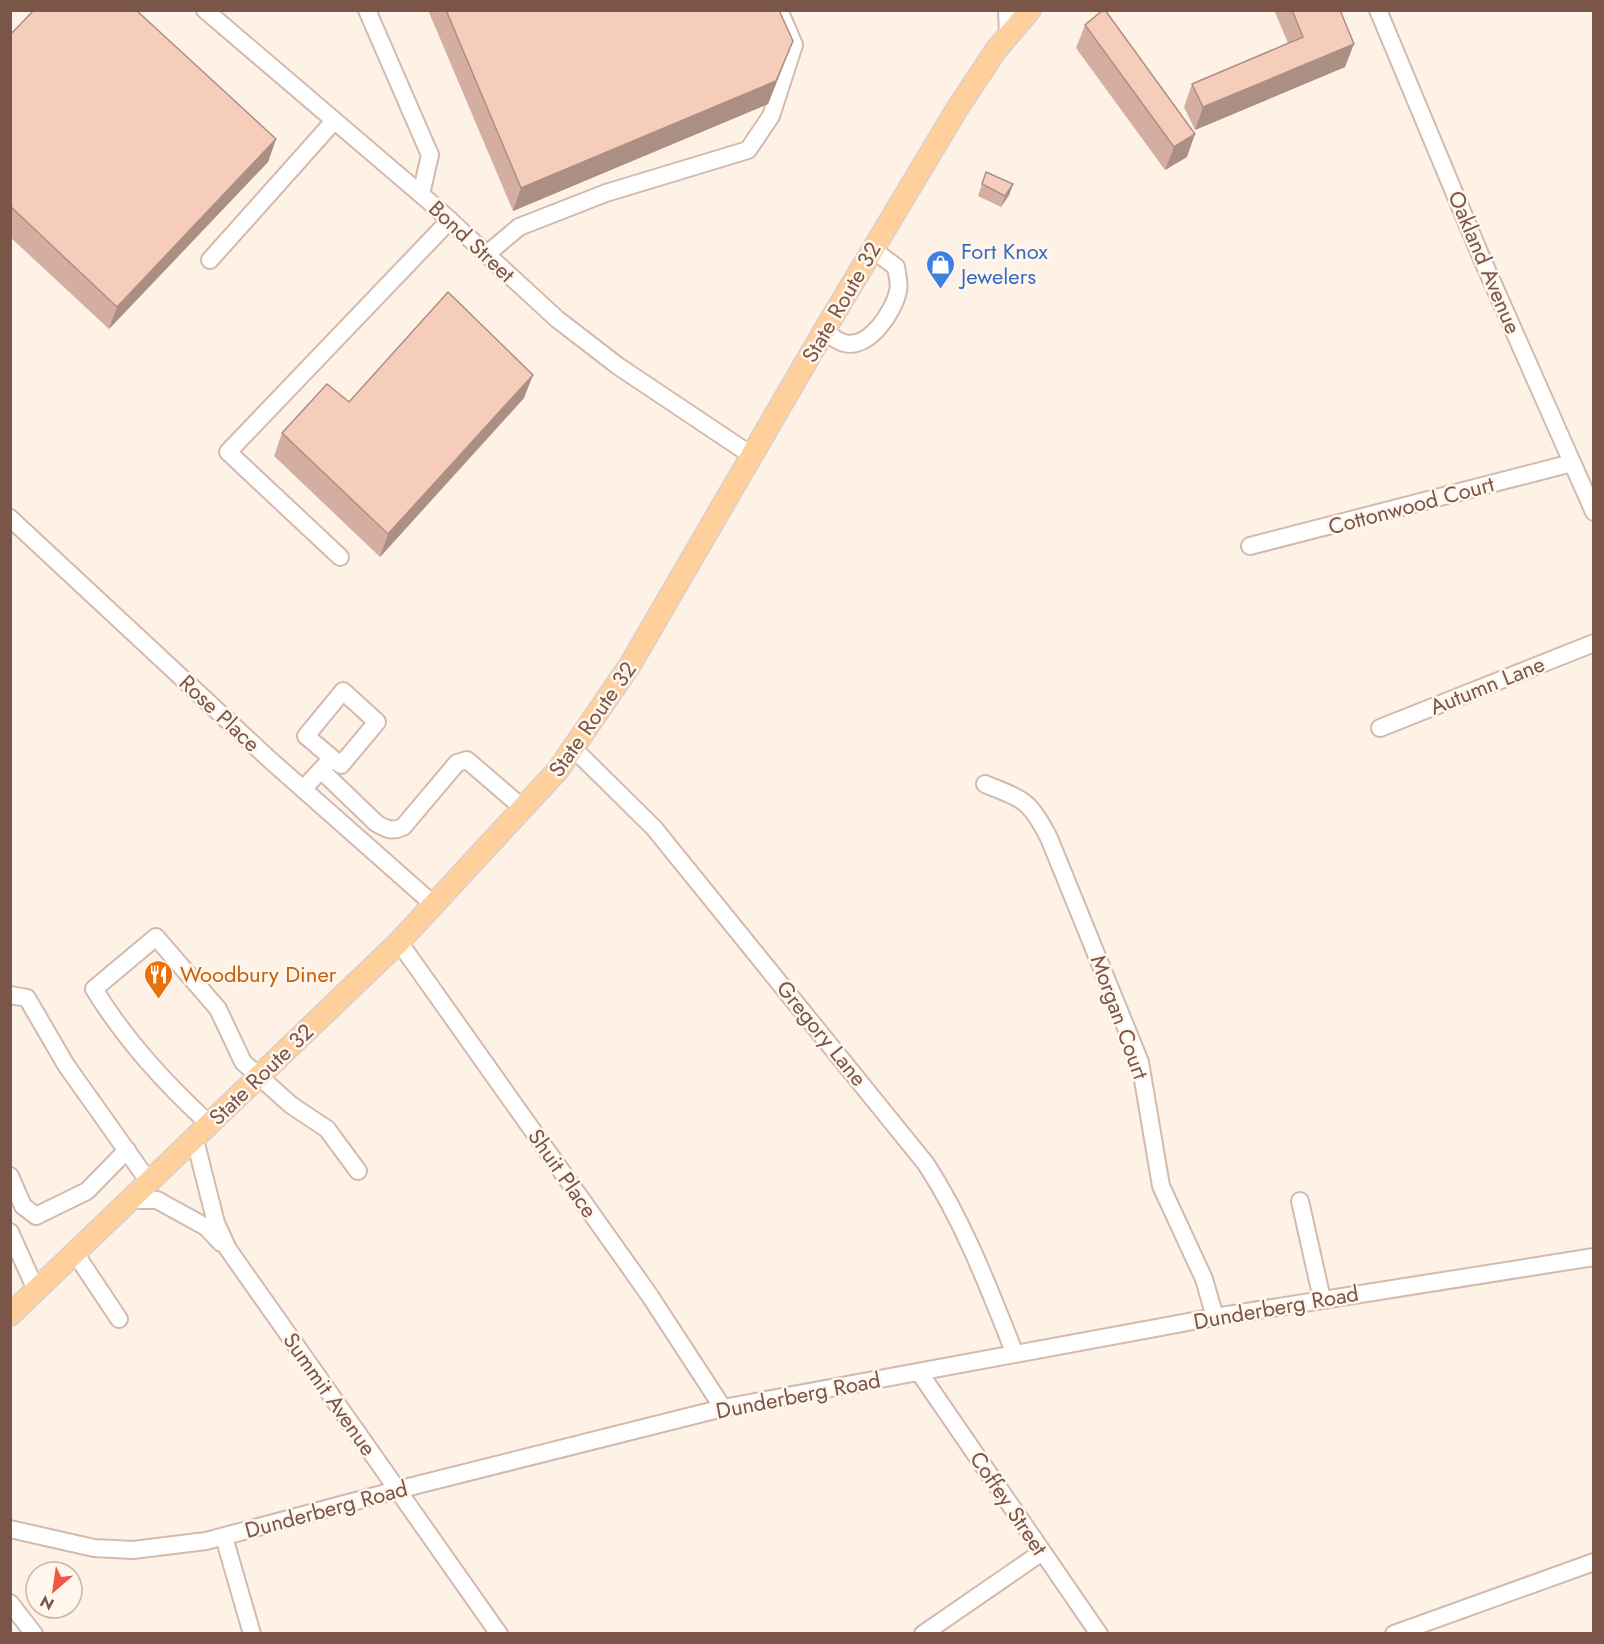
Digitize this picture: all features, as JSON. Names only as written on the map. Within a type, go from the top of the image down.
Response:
[{"type":"main road","name":"State Route 32","points":[[10,1315],[399,942],[524,809],[574,749],[630,665],[872,249],[971,86],[1008,34],[1030,10]]},
{"type":"street","name":"Bond Street","points":[[205,10],[421,194],[557,319],[618,366],[751,455]]},
{"type":"street","points":[[367,10],[430,155],[421,194]]},
{"type":"street","points":[[487,255],[519,227],[606,193],[748,150],[771,116],[794,45],[779,10]]},
{"type":"street","points":[[1007,10],[1008,34]]},
{"type":"street","name":"Oakland Avenue","points":[[1377,10],[1593,512]]},
{"type":"street","points":[[210,260],[334,121]]},
{"type":"street","points":[[340,557],[228,452],[450,220]]},
{"type":"street","points":[[824,331],[846,344],[865,340],[880,325],[894,304],[899,288],[896,267],[872,249]]},
{"type":"street","name":"Cottonwood Court","points":[[1250,546],[1572,463]]},
{"type":"street","name":"Rose Place","points":[[10,518],[303,789],[433,904]]},
{"type":"street","name":"Autumn Lane","points":[[1380,728],[1593,643]]},
{"type":"street","name":"Gregory Lane","points":[[574,749],[654,828],[927,1164],[949,1200],[974,1250],[1015,1354]]},
{"type":"street","points":[[303,789],[327,764],[376,823],[387,830],[404,827],[461,761],[472,762],[524,809]]},
{"type":"street","name":"Morgan Court","points":[[985,784],[1021,799],[1035,811],[1049,838],[1140,1062],[1161,1185],[1204,1279],[1215,1317]]},
{"type":"street","points":[[202,1132],[115,1023],[94,989],[156,938],[218,1009],[243,1062],[257,1077],[327,1129],[358,1171]]},
{"type":"street","name":"Shuit Place","points":[[399,942],[650,1296],[723,1408]]},
{"type":"street","points":[[19,996],[149,1182]]},
{"type":"street","name":"Summit Avenue","points":[[202,1132],[216,1223],[228,1249],[499,1634]]},
{"type":"street","points":[[10,1176],[23,1206],[36,1216],[87,1191],[127,1150]]},
{"type":"street","points":[[130,1200],[157,1200],[206,1227],[228,1249]]},
{"type":"street","points":[[1300,1201],[1322,1299]]},
{"type":"street","points":[[10,1232],[36,1290]]},
{"type":"street","points":[[75,1253],[119,1319]]},
{"type":"street","name":"Dunderberg Road","points":[[10,1529],[94,1548],[133,1550],[170,1547],[224,1537],[397,1490],[723,1408],[1215,1317],[1593,1257]]},
{"type":"street","name":"Coffey Street","points":[[919,1372],[1099,1634]]},
{"type":"street","points":[[224,1537],[252,1634]]},
{"type":"street","points":[[923,1634],[1042,1552]]},
{"type":"street","points":[[1394,1634],[1593,1562]]},
{"type":"street","points":[[14,1614],[34,1634]]},
{"type":"building","points":[[34,10],[136,10],[276,139],[117,307],[10,206],[10,35]]},
{"type":"building","points":[[446,10],[779,10],[793,41],[776,81],[521,188]]},
{"type":"building","points":[[1103,10],[1195,134],[1174,147],[1085,25]]},
{"type":"building","points":[[1292,10],[1340,10],[1354,44],[1203,107],[1192,84],[1303,37]]},
{"type":"building","points":[[986,172],[1013,184],[1005,196],[982,184]]},
{"type":"building","points":[[448,292],[533,375],[388,534],[282,433],[327,384],[349,402]]},
{"type":"place","name":"Fort Knox Jewelers","points":[[940,290]]},
{"type":"place","name":"Woodbury Diner","points":[[159,1000]]}]
